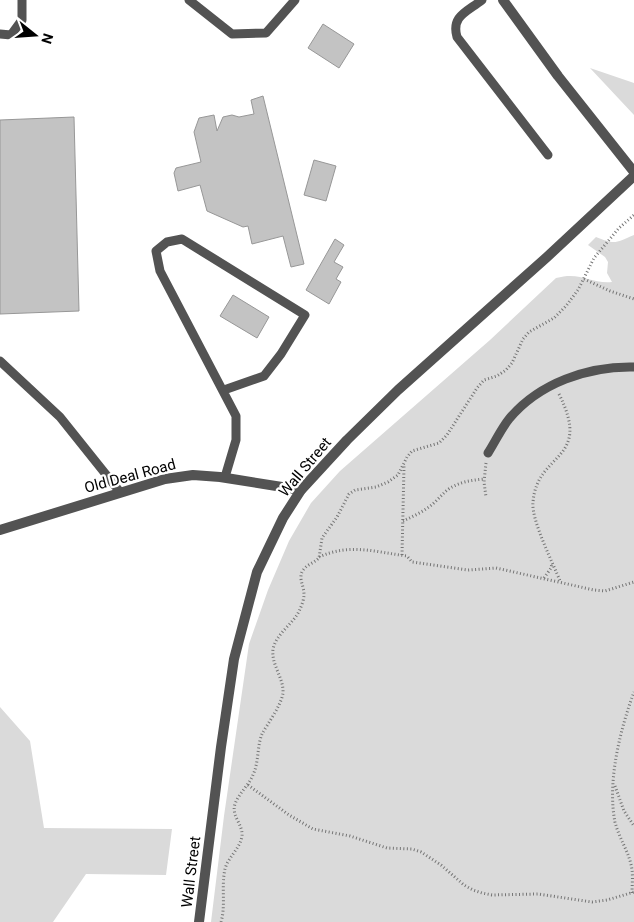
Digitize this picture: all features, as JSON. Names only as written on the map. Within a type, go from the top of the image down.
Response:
[{"type":"street","points":[[503,0],[558,76],[634,172]]},
{"type":"street","name":"Wall Street","points":[[200,922],[221,747],[234,659],[250,593],[261,564],[283,518],[301,490],[347,440],[398,390],[547,258],[634,176]]},
{"type":"street","name":"Old Deal Road","points":[[0,530],[165,479],[192,475],[225,478],[301,490]]},
{"type":"lane","points":[[0,34],[10,35],[22,20],[22,0]]},
{"type":"lane","points":[[190,0],[232,34],[266,33],[295,0]]},
{"type":"lane","points":[[482,0],[457,19],[454,27],[457,37],[548,155]]},
{"type":"lane","points":[[224,390],[264,376],[281,354],[305,315],[182,239],[167,242],[156,251],[160,271],[236,416],[236,440],[225,478]]},
{"type":"lane","points":[[0,361],[60,417],[120,492]]},
{"type":"lane","points":[[488,453],[508,420],[525,403],[554,384],[598,369],[634,367]]},
{"type":"path","points":[[318,558],[322,538],[337,517],[349,494],[356,490],[376,487],[388,482],[398,475],[412,451],[439,443],[447,435],[477,388],[484,380],[497,376],[506,370],[512,363],[523,339],[529,332],[554,318],[560,312],[578,290],[594,258],[619,228],[634,215]]},
{"type":"path","points":[[584,279],[634,299]]},
{"type":"path","points":[[554,384],[566,408],[571,432],[568,443],[560,456],[543,474],[535,490],[532,504],[536,522],[560,582]]},
{"type":"path","points":[[486,497],[484,479],[488,453]]},
{"type":"path","points":[[402,555],[404,466]]},
{"type":"path","points":[[403,521],[413,517],[436,502],[453,486],[467,481],[484,479]]},
{"type":"path","points":[[221,922],[224,912],[225,868],[240,842],[242,834],[236,820],[235,804],[254,774],[261,736],[281,700],[283,693],[273,658],[274,648],[277,639],[295,619],[301,608],[304,595],[300,575],[303,570],[318,558],[346,549],[402,555],[407,556],[412,562],[468,570],[496,568],[605,591],[634,582]]},
{"type":"path","points":[[544,578],[551,568],[552,562]]},
{"type":"path","points":[[248,785],[289,815],[313,829],[350,836],[387,848],[412,849],[421,852],[441,865],[464,885],[482,893],[492,895],[538,894],[592,902],[608,900],[633,893],[629,856],[620,838],[615,821],[614,784],[618,750],[626,714],[634,692]]},
{"type":"path","points":[[614,784],[624,811],[634,826]]},
{"type":"shaded area","points":[[590,68],[634,83],[634,115]]},
{"type":"shaded area","points":[[634,235],[634,922],[211,922],[249,644],[268,590],[289,541],[311,503],[340,471],[490,340],[556,278],[572,276],[612,282],[607,273],[608,262],[605,257],[588,245],[596,237],[615,242]]},
{"type":"shaded area","points":[[0,707],[30,741],[44,828],[172,829],[166,875],[86,874],[53,922],[0,922]]},
{"type":"building","points":[[323,24],[354,44],[339,68],[308,48]]},
{"type":"building","points":[[263,96],[304,264],[291,267],[283,236],[252,244],[248,226],[243,227],[207,211],[200,185],[178,191],[174,173],[176,168],[201,162],[194,132],[199,118],[214,115],[217,131],[223,117],[232,115],[239,117],[254,114],[251,100]]},
{"type":"building","points":[[74,117],[79,311],[0,314],[0,120]]},
{"type":"building","points":[[314,160],[336,166],[326,201],[304,195]]},
{"type":"building","points":[[335,239],[344,245],[334,262],[343,267],[336,279],[341,282],[329,304],[306,290]]},
{"type":"building","points":[[233,295],[269,317],[257,338],[220,316]]}]
